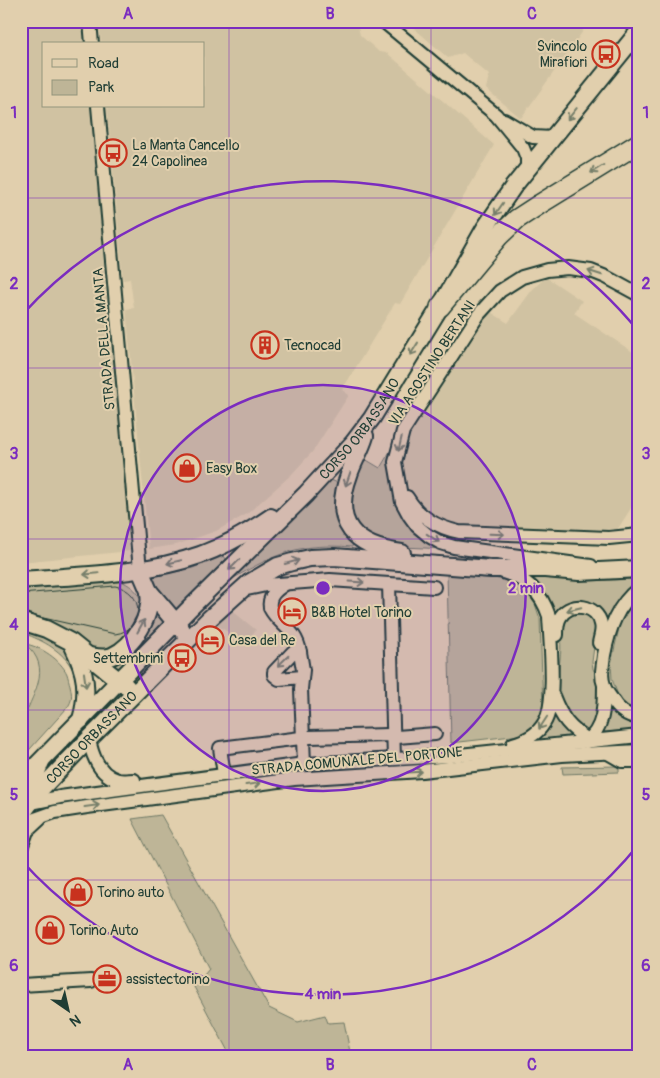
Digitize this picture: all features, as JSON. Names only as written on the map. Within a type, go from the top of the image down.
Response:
[{"type":"highway","points":[[440,307],[508,227],[540,204],[639,143]]},
{"type":"main road","name":"CORSO ORBASSANO","points":[[21,781],[176,622],[306,494],[353,443],[372,418],[486,228],[552,138],[639,31]]},
{"type":"main road","points":[[372,418],[345,487],[344,517],[356,537],[367,544],[391,552],[545,569]]},
{"type":"main road","points":[[21,580],[140,570],[199,555],[254,529],[306,494]]},
{"type":"main road","name":"CORSO ORBASSANO","points":[[21,815],[26,804],[174,653],[239,591],[278,566],[310,558],[334,557],[491,569],[545,569],[579,572],[631,570]]},
{"type":"main road","points":[[89,656],[105,658],[111,656],[122,649],[136,635],[151,601],[140,570]]},
{"type":"main road","points":[[149,591],[183,633],[182,639],[174,653]]},
{"type":"main road","points":[[21,621],[46,629],[71,642],[134,693]]},
{"type":"main road","points":[[71,642],[85,675],[86,704],[82,720]]},
{"type":"street","points":[[90,21],[92,42]]},
{"type":"street","points":[[383,21],[496,115],[533,137],[552,138]]},
{"type":"street","points":[[591,90],[639,45]]},
{"type":"street","name":"STRADA DELLA MANTA","points":[[98,108],[140,570]]},
{"type":"street","points":[[496,115],[523,148],[527,158],[528,170]]},
{"type":"street","name":"VIA AGOSTINO BERTANI","points":[[631,570],[454,547],[441,543],[417,526],[409,515],[402,502],[395,462],[403,431],[479,314],[500,291],[522,277],[547,270],[568,268],[592,271],[639,295]]},
{"type":"street","name":"VIA AGOSTINO BERTANI","points":[[399,484],[423,517],[453,531],[609,538],[639,535]]},
{"type":"street","name":"CORSO ORBASSANO","points":[[485,752],[525,740],[537,732],[549,714],[551,691],[549,616],[546,606],[526,581],[491,569]]},
{"type":"street","points":[[239,591],[330,580],[434,588]]},
{"type":"street","name":"STRADA COMUNALE DEL PORTONE","points":[[286,584],[273,593],[270,598],[270,608],[299,642],[303,670],[302,738],[304,764]]},
{"type":"street","name":"STRADA COMUNALE DEL PORTONE","points":[[389,584],[394,759]]},
{"type":"street","name":"CORSO ORBASSANO","points":[[602,671],[607,639],[618,612],[626,600],[639,588]]},
{"type":"street","name":"CORSO ORBASSANO","points":[[551,672],[557,652],[558,620],[569,609],[578,606],[587,607],[596,613],[602,626],[598,656],[604,686],[604,705],[600,725],[588,740],[576,749],[562,755]]},
{"type":"street","points":[[300,652],[293,652],[274,672],[276,678],[302,677]]},
{"type":"street","name":"CORSO ORBASSANO","points":[[604,686],[619,709],[625,714],[639,718]]},
{"type":"street","name":"CORSO ORBASSANO","points":[[551,691],[564,720],[570,728],[622,761],[639,761]]},
{"type":"street","name":"STRADA COMUNALE DEL PORTONE","points":[[224,774],[220,748],[302,738],[435,734]]},
{"type":"street","name":"STRADA COMUNALE DEL PORTONE","points":[[26,804],[151,784],[304,764],[485,752],[639,736]]},
{"type":"street","points":[[89,738],[95,760],[107,774],[117,780],[132,780],[151,784]]},
{"type":"street","name":"STRADA COMUNALE DEL PORTONE","points":[[21,824],[50,814],[294,779],[442,770],[562,755],[639,751]]},
{"type":"street","points":[[21,848],[27,831],[50,814],[35,806],[26,804],[46,756]]},
{"type":"street","points":[[21,985],[91,981]]},
{"type":"shaded area","points":[[21,21],[83,21],[85,42],[42,42],[42,108],[91,108],[130,551],[21,562]]},
{"type":"shaded area","points":[[99,21],[351,21],[358,27],[360,35],[379,52],[387,53],[494,145],[400,304],[395,303],[342,390],[349,395],[313,451],[291,475],[247,514],[216,531],[176,545],[149,549],[126,309],[134,308],[130,279],[123,280],[107,108],[205,108],[205,42],[101,42]]},
{"type":"shaded area","points":[[406,21],[581,21],[583,31],[521,118],[486,89],[489,75],[463,53],[448,58]]},
{"type":"shaded area","points":[[546,277],[582,301],[574,313],[639,356],[639,499],[637,499],[617,530],[459,525],[439,519],[418,503],[409,489],[402,467],[411,431],[489,311],[508,323],[532,290]]},
{"type":"shaded area","points":[[224,604],[256,630],[242,645],[220,627],[203,625]]},
{"type":"shaded area","points":[[21,643],[35,652],[40,664],[40,674],[21,726]]},
{"type":"green space","points":[[395,443],[400,507],[447,549],[402,547],[366,538],[350,516],[350,488],[365,459],[380,468]]},
{"type":"green space","points":[[331,480],[340,484],[353,542],[352,547],[318,546],[290,551],[234,578]]},
{"type":"green space","points":[[224,556],[226,559],[177,611],[152,586],[150,578],[154,576],[190,569]]},
{"type":"green space","points":[[447,572],[468,573],[509,581],[525,590],[535,604],[540,619],[543,709],[535,725],[521,735],[451,743]]},
{"type":"green space","points":[[533,577],[588,581],[636,579],[639,581],[606,626],[591,607],[556,617],[548,596]]},
{"type":"green space","points":[[119,580],[137,592],[140,597],[141,609],[135,627],[112,649],[96,650],[66,631],[21,615],[21,589]]},
{"type":"green space","points":[[639,596],[639,711],[628,708],[619,698],[612,679],[611,664],[621,619]]},
{"type":"green space","points":[[578,610],[583,611],[597,623],[592,662],[597,676],[599,713],[587,735],[567,716],[559,700],[558,693],[562,620]]},
{"type":"green space","points":[[153,616],[163,617],[165,622],[120,668],[112,665],[111,661]]},
{"type":"green space","points":[[29,630],[57,643],[73,658],[78,673],[81,697],[71,666],[61,654],[49,645],[28,635]]},
{"type":"green space","points":[[25,644],[43,651],[60,664],[67,674],[72,697],[67,708],[21,759],[21,728],[35,692],[40,672],[34,653]]},
{"type":"green space","points":[[609,706],[639,723],[639,730],[603,732]]},
{"type":"green space","points":[[554,714],[570,736],[534,741]]},
{"type":"green space","points":[[461,761],[300,772],[93,799],[92,796],[303,767]]},
{"type":"green space","points":[[619,766],[619,772],[563,774],[562,767]]},
{"type":"green space","points":[[161,815],[269,1008],[298,1022],[325,1015],[328,1023],[344,1022],[351,1057],[231,1057],[194,987],[209,969],[132,819]]},
{"type":"tram line","points":[[21,594],[115,586],[125,589],[132,595],[138,610],[137,618],[132,626],[125,631],[115,634],[21,613]]},
{"type":"place","name":"Svincolo Mirafiori","points":[[606,54]]},
{"type":"place","name":"La Manta Cancello 24 Capolinea","points":[[113,153]]},
{"type":"place","name":"Tecnocad","points":[[265,345]]},
{"type":"place","name":"Easy Box","points":[[187,468]]},
{"type":"place","name":"B&B Hotel Torino","points":[[292,612]]},
{"type":"place","name":"Casa del Re","points":[[210,640]]},
{"type":"place","name":"Settembrini","points":[[182,658]]},
{"type":"place","name":"Torino auto","points":[[78,892]]},
{"type":"place","name":"Torino Auto","points":[[50,930]]},
{"type":"place","name":"assistectorino","points":[[107,979]]}]
